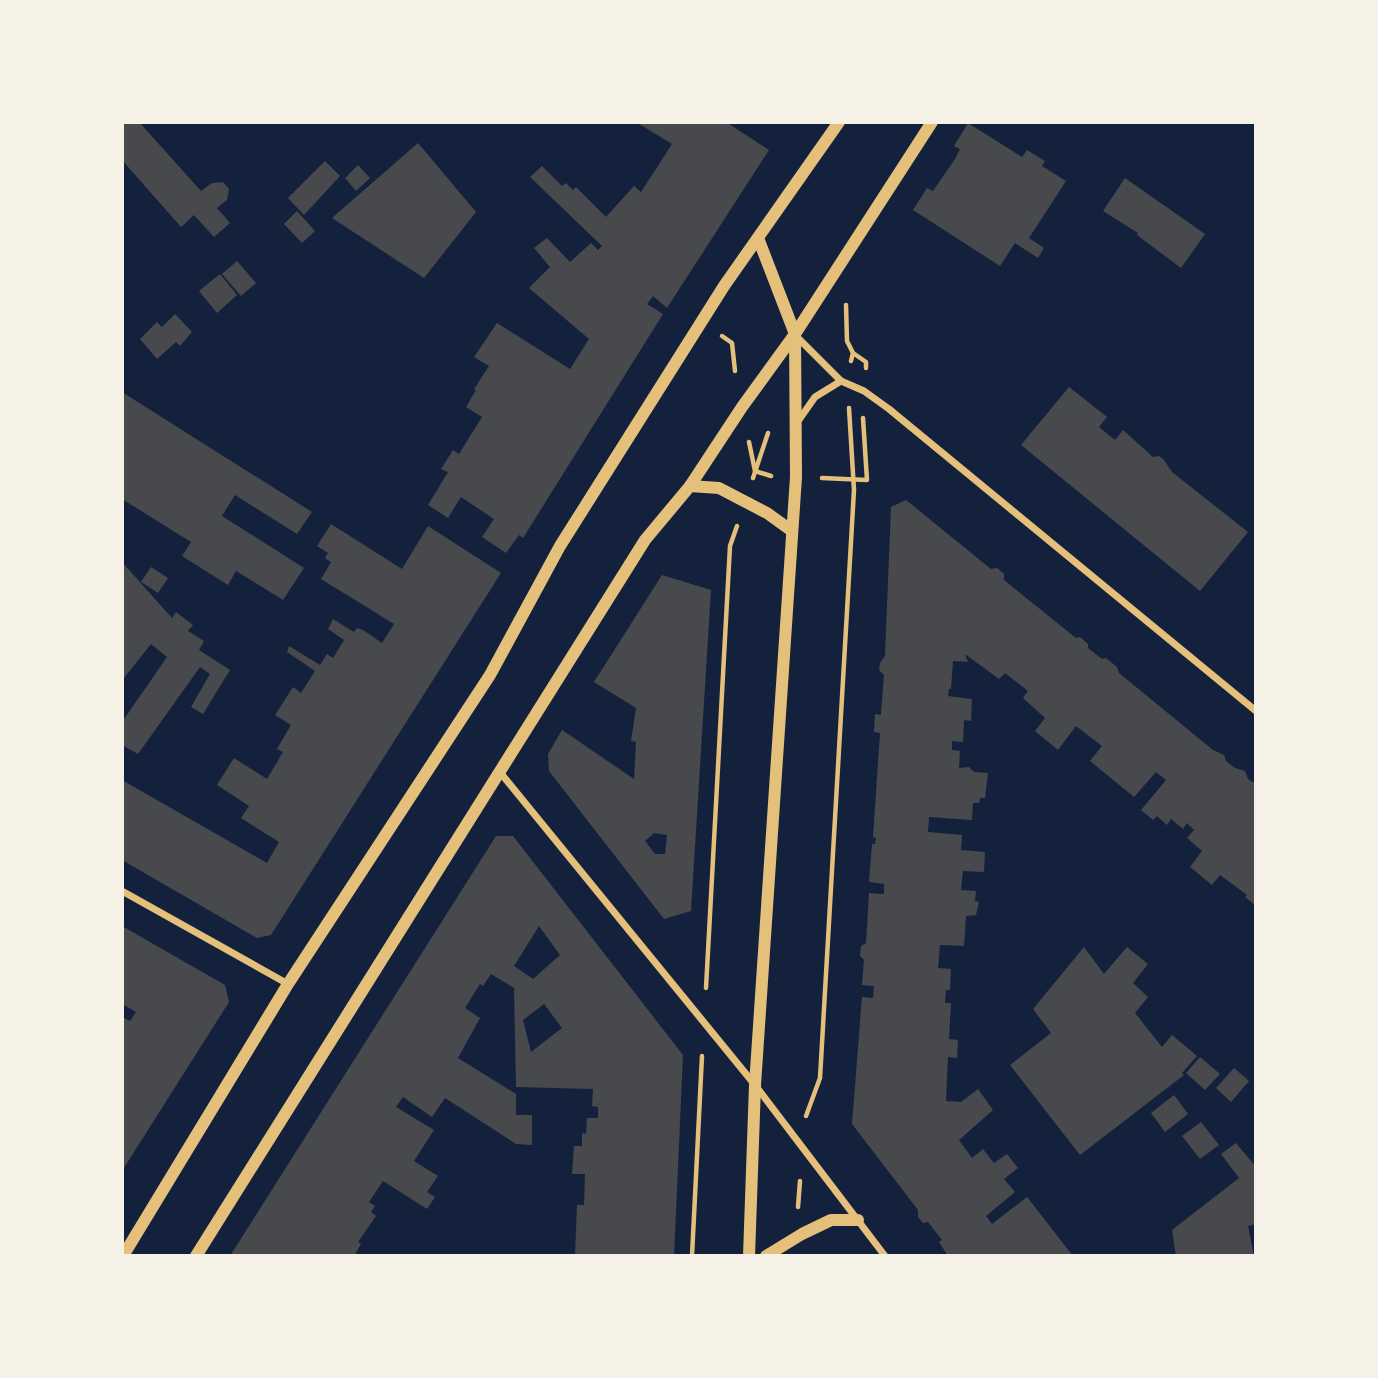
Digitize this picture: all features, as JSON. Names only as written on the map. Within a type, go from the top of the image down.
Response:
[{"type":"street","points":[[123,1255],[288,984],[490,674],[560,546],[723,286],[839,122]]},
{"type":"street","points":[[196,1255],[645,540],[690,486],[741,407],[795,334],[932,122]]},
{"type":"street","points":[[749,1255],[755,1085],[792,531],[796,425],[795,334],[758,238]]},
{"type":"street","points":[[795,334],[845,383],[864,391],[889,409],[1255,711]]},
{"type":"street","points":[[796,425],[815,397],[845,383]]},
{"type":"street","points":[[690,486],[719,488],[766,513],[792,531]]},
{"type":"street","points":[[499,771],[755,1085],[885,1255]]},
{"type":"street","points":[[122,891],[288,984]]},
{"type":"street","points":[[766,1255],[831,1220],[858,1220]]},
{"type":"path","points":[[802,1234],[797,1217],[806,1117],[820,1078],[821,1064],[854,490],[845,383],[853,353],[847,341],[846,303]]},
{"type":"path","points":[[692,1255],[730,546],[770,424]]},
{"type":"building","points":[[122,122],[139,122],[201,191],[212,183],[223,182],[229,189],[227,200],[217,208],[230,223],[214,237],[194,215],[181,227],[122,160]]},
{"type":"building","points":[[636,122],[726,122],[769,150],[667,308],[653,296],[647,304],[663,314],[523,538],[519,535],[506,553],[482,537],[494,519],[461,497],[448,518],[428,505],[448,472],[441,469],[453,450],[459,454],[482,417],[466,407],[489,366],[474,357],[497,323],[570,369],[589,339],[529,288],[550,267],[534,248],[547,238],[570,262],[591,243],[598,250],[602,246],[530,177],[542,166],[562,186],[566,183],[573,190],[576,187],[606,217],[634,186],[641,192],[672,144]]},
{"type":"building","points":[[968,123],[1022,157],[1027,150],[1045,161],[1042,166],[1066,181],[1029,238],[1044,248],[1038,258],[1015,243],[1000,266],[913,210],[927,188],[933,191],[955,159],[960,149],[954,146]]},
{"type":"building","points":[[418,143],[476,212],[424,278],[332,218]]},
{"type":"building","points":[[325,161],[340,176],[304,215],[288,198]]},
{"type":"building","points":[[358,165],[370,178],[356,191],[345,178]]},
{"type":"building","points":[[1125,178],[1205,234],[1181,268],[1137,235],[1138,233],[1103,211]]},
{"type":"building","points":[[297,211],[315,231],[302,243],[284,224]]},
{"type":"building","points":[[237,261],[256,283],[241,296],[222,274]]},
{"type":"building","points":[[220,274],[237,295],[217,313],[199,291]]},
{"type":"building","points":[[175,314],[192,332],[180,346],[176,342],[157,359],[140,339],[157,322],[162,327]]},
{"type":"building","points":[[1069,387],[1107,417],[1099,427],[1115,440],[1123,430],[1153,457],[1159,456],[1164,460],[1172,472],[1248,532],[1200,591],[1021,445]]},
{"type":"building","points":[[122,392],[312,512],[297,534],[235,495],[222,516],[304,568],[283,600],[236,571],[228,585],[182,556],[191,542],[122,499]]},
{"type":"building","points":[[906,500],[991,569],[997,568],[1004,574],[1004,580],[1076,638],[1080,637],[1088,644],[1088,648],[1102,659],[1106,658],[1117,667],[1119,673],[1213,750],[1224,755],[1226,761],[1235,768],[1245,771],[1248,779],[1256,784],[1256,906],[1245,897],[1247,895],[1220,875],[1212,885],[1190,867],[1202,851],[1187,838],[1194,830],[1187,823],[1183,829],[1171,819],[1167,825],[1157,816],[1153,820],[1141,810],[1166,780],[1156,772],[1134,797],[1090,761],[1102,746],[1076,726],[1058,750],[1035,731],[1045,718],[1023,698],[1028,691],[1005,673],[999,679],[965,654],[968,662],[953,661],[948,696],[972,699],[971,721],[964,720],[963,742],[952,741],[952,750],[960,751],[959,768],[969,767],[974,772],[988,773],[985,798],[980,798],[979,803],[973,803],[972,820],[929,817],[928,832],[962,835],[961,850],[985,852],[984,872],[963,871],[961,890],[976,891],[975,901],[979,902],[976,915],[966,916],[964,946],[940,945],[938,968],[951,969],[950,990],[946,990],[945,1003],[951,1003],[949,1039],[958,1040],[957,1058],[948,1057],[946,1101],[961,1102],[978,1089],[993,1110],[959,1140],[972,1158],[983,1149],[994,1163],[1007,1154],[1018,1168],[1004,1179],[1015,1192],[986,1216],[992,1224],[1027,1197],[1073,1256],[953,1256],[952,1253],[948,1256],[939,1242],[942,1240],[928,1222],[923,1223],[918,1217],[918,1210],[852,1124],[862,997],[873,998],[874,986],[862,985],[864,960],[860,956],[861,946],[866,943],[869,893],[884,894],[884,884],[869,882],[872,844],[875,844],[876,838],[873,837],[880,733],[874,732],[875,714],[881,715],[884,675],[879,670],[885,656],[891,507]]},
{"type":"building","points":[[331,524],[402,569],[428,526],[501,573],[271,935],[257,938],[122,860],[122,780],[267,863],[279,842],[241,818],[249,806],[217,785],[234,758],[267,779],[283,752],[277,749],[291,725],[275,715],[293,687],[301,693],[315,671],[287,652],[289,646],[320,665],[327,654],[333,658],[344,640],[328,629],[333,619],[354,632],[357,628],[363,630],[382,643],[394,624],[321,579],[331,562],[325,558],[328,553],[317,546]]},
{"type":"building","points":[[122,562],[172,618],[176,612],[193,625],[188,631],[204,641],[199,650],[230,670],[203,714],[191,707],[210,674],[200,667],[138,754],[122,745],[122,722],[167,657],[151,644],[124,678],[122,677]]},
{"type":"building","points":[[151,567],[168,578],[158,593],[141,582]]},
{"type":"building","points":[[662,575],[711,590],[691,911],[664,919],[549,771],[548,754],[562,730],[634,779],[636,742],[631,741],[636,708],[594,682]],"holes":[[[654,833],[667,835],[665,854],[655,854],[645,841]]]},
{"type":"building","points":[[496,836],[513,836],[683,1055],[674,1256],[575,1256],[577,1205],[584,1205],[585,1174],[572,1174],[574,1146],[582,1146],[582,1133],[586,1134],[587,1118],[598,1118],[598,1107],[592,1106],[593,1089],[516,1087],[514,988],[491,974],[483,986],[480,984],[465,1008],[480,1018],[458,1058],[516,1094],[516,1115],[532,1115],[532,1145],[516,1144],[445,1098],[432,1117],[403,1097],[396,1107],[434,1130],[414,1161],[438,1176],[427,1192],[435,1197],[427,1209],[383,1181],[369,1202],[375,1206],[371,1212],[376,1216],[358,1242],[361,1244],[354,1256],[230,1256]],"holes":[[[539,926],[560,955],[533,979],[514,966]],[[544,1004],[562,1028],[531,1052],[523,1020]]]},
{"type":"building","points":[[122,926],[225,985],[229,1002],[122,1171],[122,1017],[130,1021],[136,1012],[122,1004]]},
{"type":"building","points":[[1084,947],[1104,974],[1127,947],[1148,964],[1133,983],[1148,997],[1135,1013],[1162,1047],[1172,1035],[1197,1056],[1182,1073],[1184,1075],[1080,1155],[1010,1065],[1051,1033],[1033,1009]]},
{"type":"building","points":[[1200,1057],[1220,1074],[1205,1090],[1186,1073]]},
{"type":"building","points":[[1234,1068],[1249,1081],[1231,1102],[1216,1088]]},
{"type":"building","points":[[1174,1095],[1188,1114],[1165,1132],[1151,1113]]},
{"type":"building","points":[[1201,1122],[1219,1145],[1200,1159],[1182,1136]]},
{"type":"building","points":[[1236,1143],[1256,1167],[1256,1224],[1248,1226],[1254,1256],[1176,1256],[1172,1230],[1239,1178],[1221,1154]]}]
